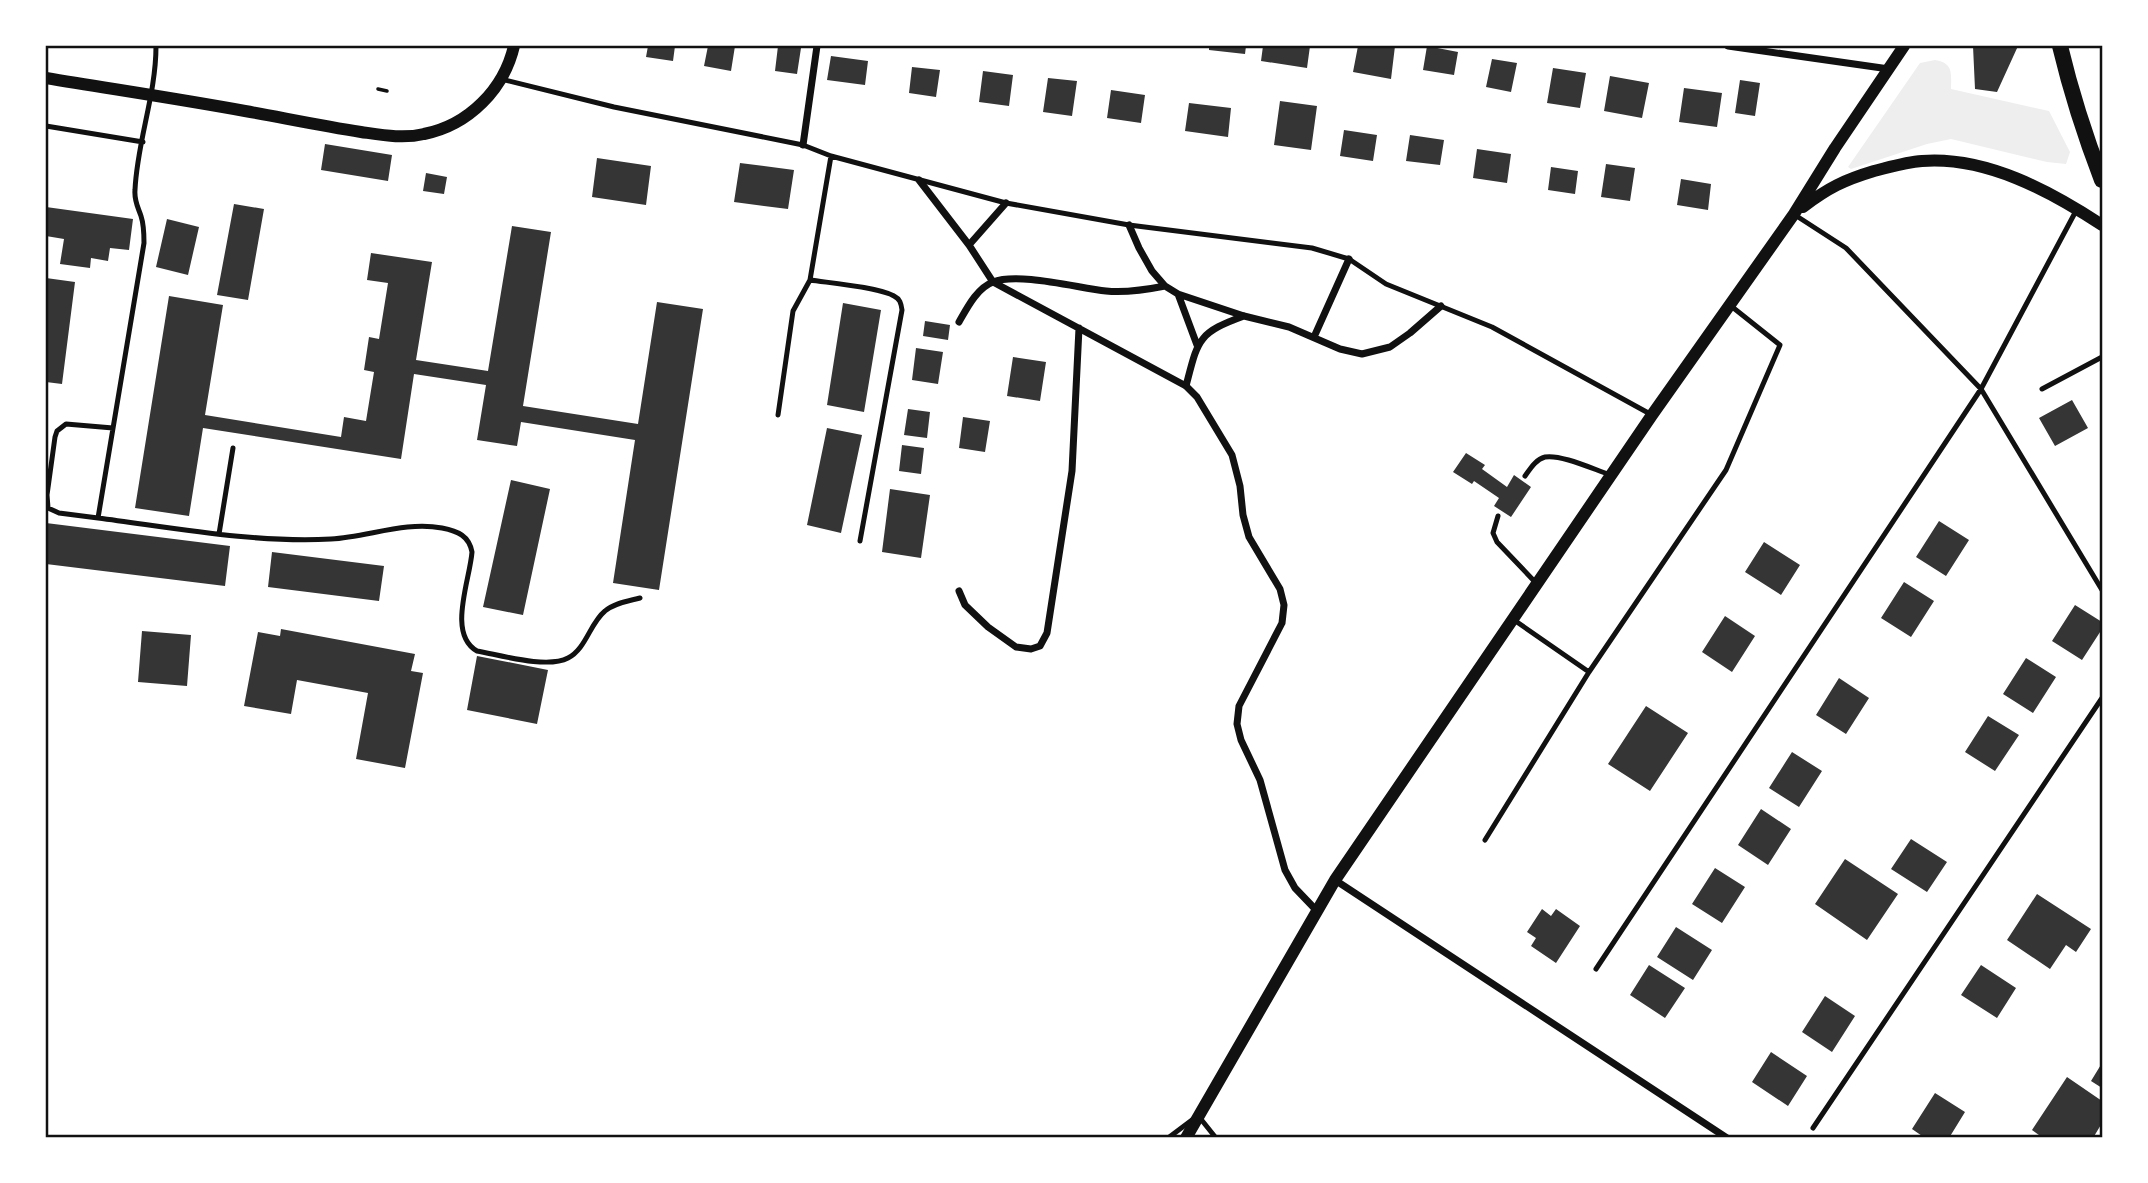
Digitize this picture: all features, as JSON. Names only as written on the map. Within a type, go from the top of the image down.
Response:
[{"type":"main road","points":[[2060,46],[2082,128],[2102,180]]},
{"type":"street","points":[[46,78],[332,128],[407,136],[425,134],[457,122],[488,97],[501,79],[514,46]]},
{"type":"street","points":[[803,145],[817,46]]},
{"type":"street","points":[[1728,46],[1889,69]]},
{"type":"street","points":[[1186,1138],[1335,880],[1652,415],[1794,214],[1904,46]]},
{"type":"street","points":[[1794,214],[1840,182],[1890,166],[1922,161],[1954,162],[1987,169],[2031,184],[2077,208],[2102,225]]},
{"type":"street","points":[[919,180],[969,245],[993,282],[1186,386],[1197,397],[1232,455],[1249,537],[1280,589],[1284,605],[1282,623],[1238,706],[1237,724],[1241,740],[1260,780],[1285,870],[1295,888],[1317,911]]},
{"type":"street","points":[[969,245],[1006,203]]},
{"type":"street","points":[[1129,225],[1153,271],[1165,286],[1178,294],[1244,316],[1289,327],[1340,349],[1362,354],[1390,347],[1441,306]]},
{"type":"street","points":[[1314,337],[1349,259]]},
{"type":"street","points":[[959,322],[968,305],[981,290],[993,282],[1014,279],[1106,291],[1135,292],[1165,286]]},
{"type":"street","points":[[1178,294],[1197,345]]},
{"type":"street","points":[[1186,386],[1197,345],[1203,336],[1213,328],[1244,316]]},
{"type":"street","points":[[959,591],[965,605],[988,627],[1016,647],[1031,649],[1040,646],[1047,633],[1072,471],[1079,328]]},
{"type":"street","points":[[1335,880],[1727,1138]]},
{"type":"lane","points":[[98,518],[144,243],[142,218],[135,197],[156,46]]},
{"type":"lane","points":[[501,79],[614,107],[803,145],[831,156],[1006,203],[1129,225],[1312,248],[1349,259],[1386,284],[1492,327],[1652,415]]},
{"type":"lane","points":[[46,126],[143,142]]},
{"type":"lane","points":[[778,415],[793,311],[810,280],[831,156]]},
{"type":"lane","points":[[1596,969],[1981,389],[2077,208]]},
{"type":"lane","points":[[1794,214],[1846,248],[1981,389],[2102,590]]},
{"type":"lane","points":[[810,280],[881,292],[895,297],[902,304],[860,541]]},
{"type":"lane","points":[[1485,840],[1589,673],[1726,470],[1780,345],[1731,306]]},
{"type":"lane","points":[[2042,389],[2102,357]]},
{"type":"lane","points":[[113,428],[66,424],[57,431],[47,495],[48,508],[59,513],[219,534],[283,539],[333,539],[415,526],[454,531],[471,542],[472,552],[461,617],[463,637],[468,646],[477,651],[543,662],[568,658],[579,649],[603,612],[611,606],[640,598]]},
{"type":"lane","points":[[219,534],[233,448]]},
{"type":"lane","points":[[1525,476],[1537,461],[1544,457],[1561,458],[1611,475]]},
{"type":"lane","points":[[1498,516],[1493,533],[1497,542],[1536,584]]},
{"type":"lane","points":[[1513,619],[1589,673]]},
{"type":"lane","points":[[1813,1128],[2102,698]]},
{"type":"lane","points":[[1168,1138],[1198,1116],[1216,1138]]},
{"type":"path","points":[[378,89],[387,91]]},
{"type":"shaded area","points":[[1935,60],[1948,67],[1951,89],[2049,111],[2070,152],[2066,164],[1951,139],[1927,144],[1851,169],[1848,167],[1920,63]]},
{"type":"building","points":[[648,46],[675,46],[673,61],[646,57]]},
{"type":"building","points":[[708,46],[735,46],[731,71],[704,66]]},
{"type":"building","points":[[778,46],[801,48],[797,74],[775,71]]},
{"type":"building","points":[[1209,46],[1246,46],[1245,54],[1209,50]]},
{"type":"building","points":[[1263,46],[1310,46],[1307,68],[1261,61]]},
{"type":"building","points":[[1358,46],[1395,46],[1391,79],[1353,72]]},
{"type":"building","points":[[1427,46],[1458,52],[1454,75],[1423,70]]},
{"type":"building","points":[[1973,46],[2018,46],[1997,92],[1975,89]]},
{"type":"building","points":[[831,56],[868,61],[865,85],[827,80]]},
{"type":"building","points":[[1492,59],[1517,63],[1511,92],[1486,87]]},
{"type":"building","points":[[912,67],[940,70],[936,97],[909,93]]},
{"type":"building","points":[[1553,68],[1586,73],[1580,108],[1547,103]]},
{"type":"building","points":[[983,71],[1013,75],[1009,106],[979,102]]},
{"type":"building","points":[[1610,76],[1649,83],[1642,118],[1604,111]]},
{"type":"building","points":[[1048,78],[1077,81],[1072,116],[1043,112]]},
{"type":"building","points":[[1740,80],[1760,83],[1755,116],[1735,113]]},
{"type":"building","points":[[1684,88],[1722,93],[1717,127],[1679,122]]},
{"type":"building","points":[[1111,90],[1145,95],[1141,123],[1107,118]]},
{"type":"building","points":[[1280,101],[1317,106],[1311,150],[1274,145]]},
{"type":"building","points":[[1189,103],[1231,108],[1228,137],[1185,131]]},
{"type":"building","points":[[1344,130],[1377,135],[1373,161],[1340,156]]},
{"type":"building","points":[[1410,135],[1444,140],[1440,165],[1406,161]]},
{"type":"building","points":[[325,144],[392,155],[388,181],[321,170]]},
{"type":"building","points":[[1477,149],[1511,154],[1507,183],[1473,178]]},
{"type":"building","points":[[597,158],[651,166],[646,205],[592,197]]},
{"type":"building","points":[[740,163],[794,170],[788,209],[734,202]]},
{"type":"building","points":[[1606,164],[1635,168],[1630,201],[1601,197]]},
{"type":"building","points":[[1551,167],[1578,171],[1575,194],[1548,190]]},
{"type":"building","points":[[426,173],[447,177],[444,194],[423,191]]},
{"type":"building","points":[[1681,179],[1711,184],[1708,210],[1677,205]]},
{"type":"building","points":[[234,204],[264,209],[248,300],[217,295]]},
{"type":"building","points":[[46,207],[133,219],[129,250],[110,248],[108,261],[91,258],[90,268],[60,264],[64,239],[46,236]]},
{"type":"building","points":[[167,219],[199,227],[188,275],[156,267]]},
{"type":"building","points":[[512,226],[551,232],[523,406],[638,424],[657,302],[703,309],[659,590],[613,583],[635,440],[521,422],[517,446],[477,440],[486,385],[414,374],[401,459],[203,428],[189,516],[135,508],[169,296],[223,305],[205,415],[341,437],[344,417],[366,421],[374,372],[364,370],[369,337],[379,339],[388,283],[367,280],[371,253],[432,262],[416,360],[488,371]]},
{"type":"building","points":[[46,278],[75,282],[62,384],[46,382]]},
{"type":"building","points":[[843,303],[881,310],[864,412],[827,405]]},
{"type":"building","points":[[925,321],[950,325],[948,340],[923,336]]},
{"type":"building","points":[[916,348],[943,352],[938,384],[912,380]]},
{"type":"building","points":[[1013,357],[1046,362],[1040,401],[1007,396]]},
{"type":"building","points":[[2072,400],[2088,428],[2055,446],[2039,418]]},
{"type":"building","points":[[908,409],[930,412],[927,438],[904,435]]},
{"type":"building","points":[[963,417],[990,421],[985,452],[959,448]]},
{"type":"building","points":[[827,428],[862,435],[841,533],[807,525]]},
{"type":"building","points":[[902,445],[924,448],[921,474],[899,471]]},
{"type":"building","points":[[1466,453],[1485,465],[1482,469],[1507,487],[1514,475],[1531,487],[1511,517],[1494,506],[1499,498],[1474,481],[1472,484],[1453,472]]},
{"type":"building","points":[[511,480],[550,489],[523,615],[483,607]]},
{"type":"building","points":[[890,489],[930,495],[921,558],[882,552]]},
{"type":"building","points":[[1939,521],[1969,540],[1946,576],[1916,557]]},
{"type":"building","points":[[46,523],[230,546],[225,586],[46,564]]},
{"type":"building","points":[[1764,542],[1800,565],[1781,595],[1745,572]]},
{"type":"building","points":[[272,552],[384,566],[379,601],[268,587]]},
{"type":"building","points":[[1904,582],[1934,601],[1911,637],[1881,618]]},
{"type":"building","points":[[2075,605],[2102,622],[2102,629],[2082,660],[2052,641]]},
{"type":"building","points":[[1725,616],[1755,636],[1732,672],[1702,652]]},
{"type":"building","points":[[281,629],[415,654],[411,671],[423,673],[405,768],[356,759],[368,693],[297,680],[291,714],[244,706],[258,632],[280,636]]},
{"type":"building","points":[[142,631],[191,635],[187,686],[138,682]]},
{"type":"building","points":[[477,656],[548,670],[537,724],[467,710]]},
{"type":"building","points":[[2026,658],[2056,677],[2033,713],[2003,694]]},
{"type":"building","points":[[1839,678],[1869,698],[1846,734],[1816,715]]},
{"type":"building","points":[[1646,706],[1688,733],[1650,791],[1608,764]]},
{"type":"building","points":[[1988,716],[2019,735],[1995,771],[1965,752]]},
{"type":"building","points":[[1792,752],[1822,771],[1799,807],[1769,788]]},
{"type":"building","points":[[1761,809],[1791,829],[1768,865],[1738,845]]},
{"type":"building","points":[[1911,839],[1947,862],[1927,892],[1891,869]]},
{"type":"building","points":[[1845,859],[1898,894],[1867,940],[1815,904]]},
{"type":"building","points":[[1715,868],[1745,887],[1722,923],[1692,904]]},
{"type":"building","points":[[2037,894],[2091,929],[2076,952],[2066,945],[2050,969],[2007,940]]},
{"type":"building","points":[[1542,909],[1551,916],[1556,909],[1580,926],[1556,963],[1531,946],[1536,938],[1527,932]]},
{"type":"building","points":[[1676,927],[1712,950],[1693,980],[1657,957]]},
{"type":"building","points":[[1649,965],[1685,988],[1665,1018],[1630,995]]},
{"type":"building","points":[[1981,965],[2016,988],[1997,1018],[1961,995]]},
{"type":"building","points":[[1825,996],[1855,1016],[1832,1052],[1802,1032]]},
{"type":"building","points":[[1771,1052],[1807,1076],[1788,1106],[1752,1082]]},
{"type":"building","points":[[2102,1063],[2102,1088],[2091,1081]]},
{"type":"building","points":[[2067,1077],[2102,1101],[2102,1123],[2093,1138],[2043,1138],[2032,1130]]},
{"type":"building","points":[[1935,1093],[1965,1112],[1949,1138],[1925,1138],[1912,1129]]}]
